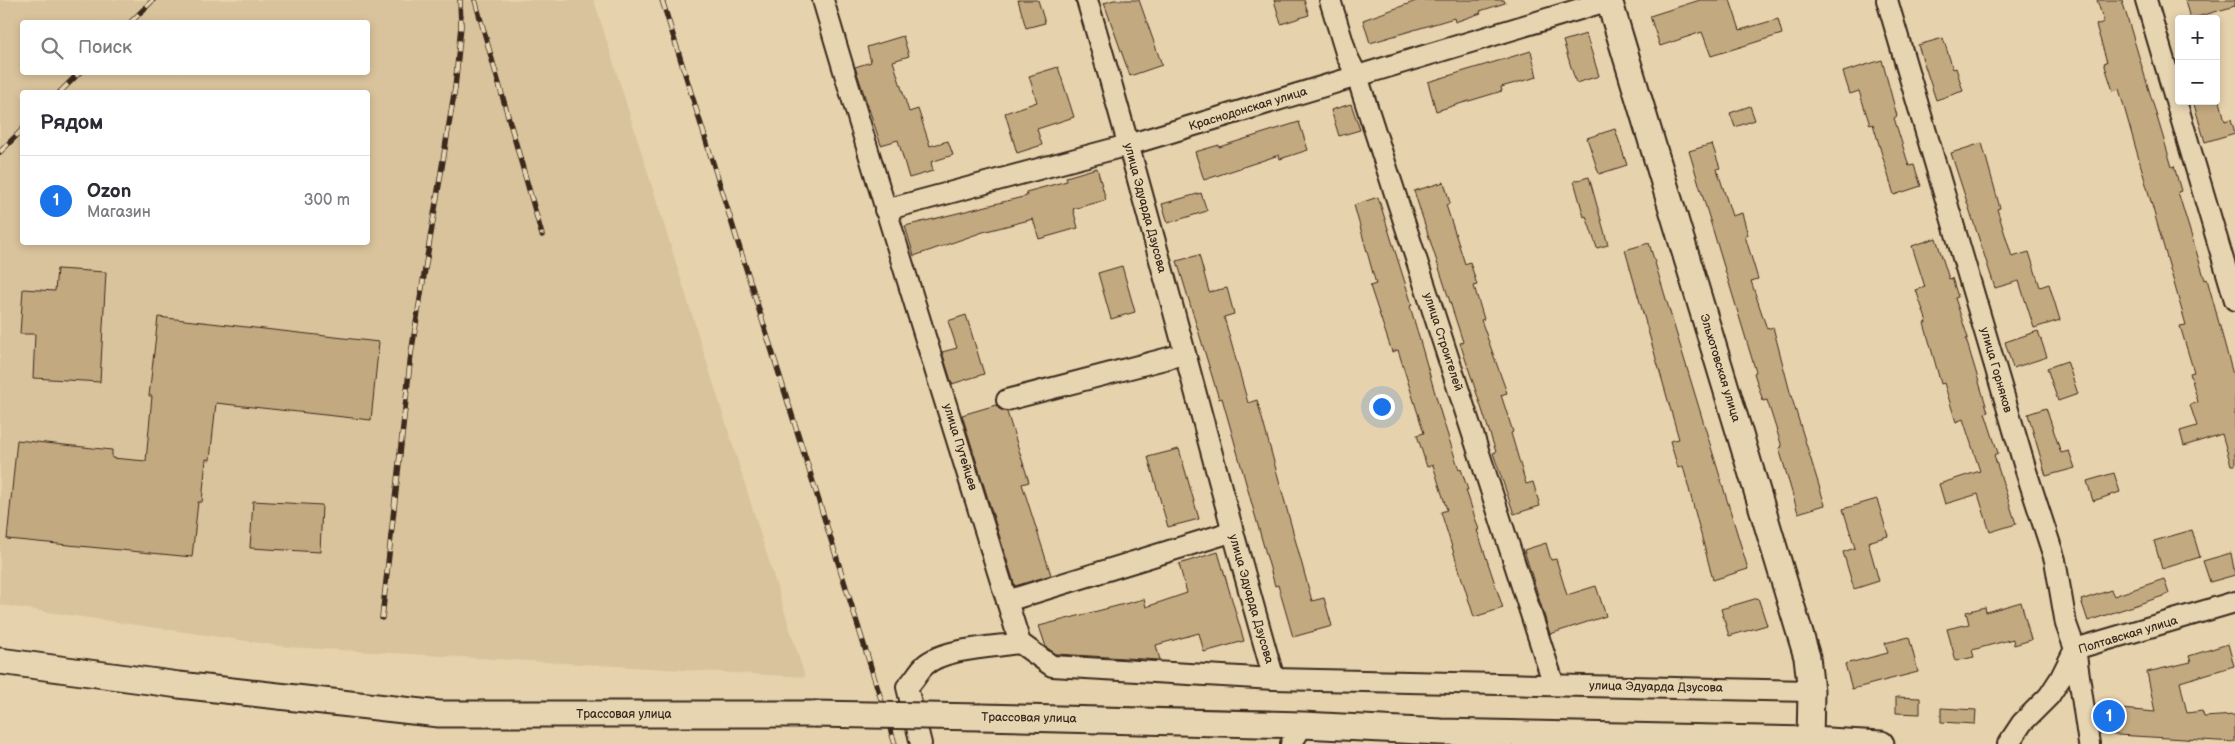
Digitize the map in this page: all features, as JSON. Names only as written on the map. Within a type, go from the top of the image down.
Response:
[{"type":"street","name":"улица Путейцев","points":[[822,0],[885,210],[1020,643]]},
{"type":"street","name":"улица Эдуарда Дзусова","points":[[1087,0],[1125,126],[1128,145],[1231,532],[1274,679],[1812,691]]},
{"type":"street","name":"улица Строителей","points":[[1330,0],[1347,56],[1357,76],[1554,685]]},
{"type":"street","name":"Краснодонская улица","points":[[885,210],[1128,145],[1609,0]]},
{"type":"street","name":"Эльхотовская улица","points":[[1609,0],[1807,657],[1812,691],[1810,740]]},
{"type":"street","name":"улица Горняков","points":[[1887,0],[2026,471],[2055,560],[2066,624],[2075,649],[2088,744]]},
{"type":"street","points":[[2146,0],[2235,300]]},
{"type":"street","points":[[1007,400],[1184,354]]},
{"type":"street","points":[[1007,601],[1231,532]]},
{"type":"street","name":"Полтавская улица","points":[[2008,744],[2022,722],[2049,696],[2075,649],[2235,602]]},
{"type":"street","points":[[922,744],[907,688],[925,665],[936,658],[953,653],[1020,643],[1052,666],[1274,679]]},
{"type":"street","name":"Трассовая улица","points":[[0,661],[179,685],[439,714],[814,714],[981,717],[1297,734],[1734,742],[1810,740],[1881,744]]},
{"type":"shaded area","points":[[0,0],[594,0],[805,677],[288,647],[0,605]]},
{"type":"building","points":[[1018,0],[1038,0],[1045,23],[1026,28]]},
{"type":"building","points":[[1114,0],[1139,0],[1162,65],[1130,76],[1104,3]]},
{"type":"building","points":[[1274,0],[1304,0],[1309,15],[1281,24]]},
{"type":"building","points":[[1419,0],[1504,0],[1505,3],[1455,22],[1454,18],[1370,43],[1363,20]]},
{"type":"building","points":[[1700,0],[1730,0],[1740,30],[1778,19],[1782,34],[1711,56],[1702,32],[1660,46],[1650,16]]},
{"type":"building","points":[[2097,0],[2122,0],[2172,167],[2174,166],[2181,191],[2178,192],[2205,280],[2207,279],[2235,382],[2235,465],[2231,465],[2222,434],[2184,446],[2180,431],[2197,426],[2190,405],[2198,402],[2190,373],[2194,372],[2180,326],[2186,325],[2119,89],[2113,91],[2104,63],[2107,62],[2096,25],[2104,22]]},
{"type":"building","points":[[2185,0],[2235,0],[2235,6],[2204,15],[2189,15]]},
{"type":"building","points":[[1586,34],[1599,76],[1576,83],[1563,41]]},
{"type":"building","points":[[903,36],[909,56],[893,61],[909,112],[918,109],[930,146],[948,141],[953,155],[931,162],[933,171],[909,178],[898,140],[881,145],[855,67],[871,62],[867,47]]},
{"type":"building","points":[[1943,38],[1953,69],[1956,68],[1963,91],[1936,100],[1918,45]]},
{"type":"building","points":[[1531,51],[1537,77],[1501,87],[1502,91],[1436,111],[1428,82]]},
{"type":"building","points":[[1882,60],[1897,116],[1894,118],[1909,166],[1914,165],[1921,186],[1894,195],[1873,124],[1870,125],[1859,91],[1850,94],[1843,72]]},
{"type":"building","points":[[1058,67],[1074,117],[1037,129],[1042,145],[1017,153],[1005,113],[1037,102],[1029,76]]},
{"type":"building","points":[[2220,101],[2225,121],[2231,119],[2235,133],[2205,142],[2194,105],[2220,105]]},
{"type":"building","points":[[1351,104],[1360,130],[1339,136],[1331,110]]},
{"type":"building","points":[[1750,106],[1755,120],[1735,127],[1730,113]]},
{"type":"building","points":[[1299,122],[1308,150],[1280,159],[1279,155],[1204,180],[1195,152],[1219,145],[1219,147]]},
{"type":"building","points":[[1615,129],[1627,165],[1599,174],[1587,138]]},
{"type":"building","points":[[1982,143],[2000,208],[1997,209],[2012,257],[2029,252],[2040,287],[2049,284],[2060,320],[2034,328],[2019,281],[1995,288],[1951,153]]},
{"type":"building","points":[[1712,144],[1720,168],[1717,169],[1732,216],[1742,213],[1748,235],[1745,236],[1758,279],[1751,281],[1767,329],[1773,327],[1790,392],[1825,505],[1798,513],[1779,448],[1782,447],[1767,400],[1763,401],[1754,373],[1756,372],[1689,151]]},
{"type":"building","points":[[1097,168],[1106,200],[1073,209],[1078,228],[1039,239],[1033,219],[983,232],[914,256],[905,226],[1027,196],[1026,192],[1067,181],[1066,177]]},
{"type":"building","points":[[1589,177],[1608,245],[1597,248],[1586,216],[1584,217],[1574,181]]},
{"type":"building","points":[[1444,182],[1450,203],[1446,205],[1465,264],[1470,262],[1477,285],[1474,286],[1484,319],[1481,320],[1507,393],[1501,395],[1513,432],[1511,433],[1526,484],[1533,482],[1540,506],[1514,514],[1493,453],[1496,452],[1460,343],[1463,342],[1414,191]]},
{"type":"building","points":[[1201,193],[1207,211],[1168,223],[1162,204]]},
{"type":"building","points":[[1378,197],[1412,305],[1410,306],[1441,414],[1459,470],[1461,469],[1468,490],[1466,490],[1479,530],[1477,530],[1503,608],[1474,617],[1441,512],[1447,510],[1433,465],[1427,467],[1417,435],[1424,433],[1398,350],[1392,352],[1370,286],[1376,284],[1354,205]]},
{"type":"building","points":[[1936,238],[1949,279],[1952,278],[1958,297],[1955,298],[1988,412],[1985,413],[1998,453],[1994,455],[2016,524],[1990,532],[1978,494],[1945,504],[1939,484],[1980,471],[1963,419],[1956,422],[1944,383],[1941,384],[1924,323],[1927,322],[1916,290],[1925,287],[1912,246]]},
{"type":"building","points":[[1649,243],[1748,569],[1713,580],[1683,466],[1678,468],[1670,441],[1679,439],[1625,250]]},
{"type":"building","points":[[1199,255],[1209,292],[1227,288],[1234,314],[1224,317],[1248,403],[1257,400],[1312,601],[1324,598],[1332,626],[1293,637],[1278,585],[1275,586],[1222,398],[1219,399],[1177,261]]},
{"type":"building","points":[[1122,266],[1135,312],[1111,319],[1098,273]]},
{"type":"building","points":[[57,269],[106,272],[100,382],[33,378],[35,334],[20,334],[23,289],[55,291]]},
{"type":"building","points":[[966,315],[984,374],[952,384],[942,352],[957,348],[948,321]]},
{"type":"building","points":[[158,317],[379,342],[371,420],[216,403],[210,460],[206,459],[202,502],[198,502],[192,557],[7,539],[17,440],[112,450],[112,458],[146,461],[152,396],[149,396]]},
{"type":"building","points":[[2038,331],[2047,357],[2013,368],[2005,342]]},
{"type":"building","points":[[2067,361],[2078,394],[2058,401],[2047,368]]},
{"type":"building","points":[[996,405],[999,409],[1007,412],[1029,482],[1022,484],[1051,575],[1015,586],[962,415]]},
{"type":"building","points":[[2046,408],[2061,453],[2069,451],[2075,468],[2046,476],[2028,414]]},
{"type":"building","points":[[1179,449],[1199,519],[1168,527],[1148,457]]},
{"type":"building","points":[[2114,473],[2120,492],[2093,501],[2087,481]]},
{"type":"building","points":[[1877,499],[1888,536],[1868,542],[1879,581],[1854,589],[1843,552],[1855,548],[1843,509]]},
{"type":"building","points":[[253,501],[322,505],[320,552],[250,548]]},
{"type":"building","points":[[2192,530],[2200,557],[2162,569],[2154,541]]},
{"type":"building","points":[[1546,543],[1551,560],[1556,559],[1567,595],[1596,586],[1606,616],[1550,634],[1524,550]]},
{"type":"building","points":[[1218,552],[1244,641],[1204,652],[1199,633],[1156,645],[1160,660],[1056,654],[1046,647],[1039,626],[1144,599],[1146,607],[1187,593],[1179,564]]},
{"type":"building","points":[[2231,553],[2235,575],[2210,582],[2203,561]]},
{"type":"building","points":[[2164,579],[2169,594],[2088,621],[2081,600],[2111,590],[2114,596]]},
{"type":"building","points":[[1758,598],[1767,625],[1729,636],[1721,609]]},
{"type":"building","points":[[2021,602],[2031,640],[2014,645],[2013,639],[1972,650],[1974,657],[1956,661],[1947,629],[1969,624],[1966,612],[1985,607],[1986,612]]},
{"type":"building","points":[[1909,637],[1918,672],[1852,689],[1845,664],[1888,653],[1885,643]]},
{"type":"building","points":[[2228,644],[2234,666],[2180,682],[2187,713],[2202,711],[2204,717],[2235,715],[2235,742],[2100,734],[2098,707],[2155,712],[2147,672],[2191,662],[2189,656]]},
{"type":"building","points":[[1896,697],[1920,698],[1920,714],[1896,713]]},
{"type":"building","points":[[1941,708],[1976,710],[1975,724],[1941,722]]},
{"type":"railway","points":[[133,20],[153,0]]},
{"type":"railway","points":[[382,618],[411,354],[455,88],[461,26],[460,0]]},
{"type":"railway","points":[[475,0],[542,235]]},
{"type":"railway","points":[[662,0],[895,744]]},
{"type":"railway","points":[[62,90],[77,75]]},
{"type":"railway","points":[[0,152],[20,132]]},
{"type":"place","name":"Ozon","points":[[2109,716]]}]
